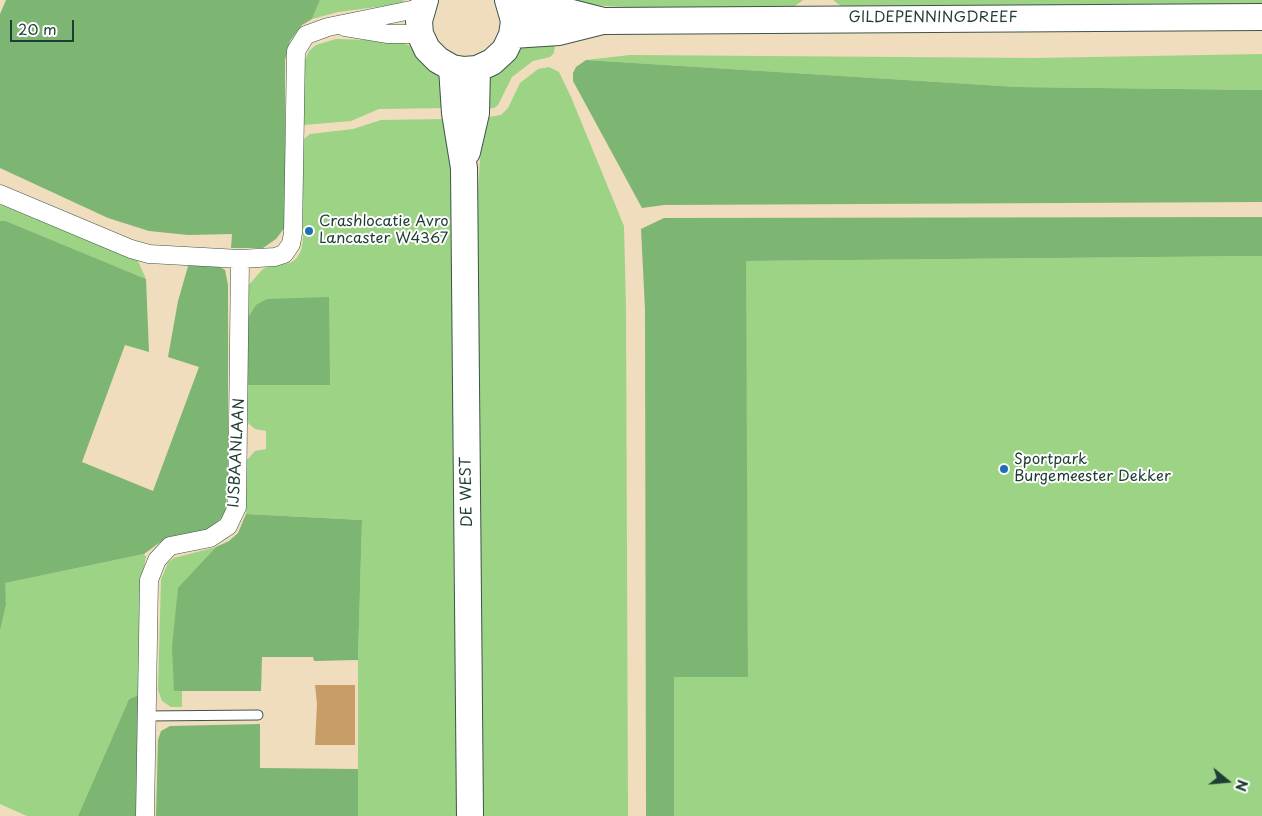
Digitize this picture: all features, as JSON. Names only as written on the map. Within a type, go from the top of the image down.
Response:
[{"type":"main road","points":[[423,4],[419,21],[420,34],[432,54],[464,68],[492,62],[505,50],[512,35],[514,21],[510,4]]},
{"type":"main road","name":"GILDEPENNINGDREEF","points":[[510,4],[560,10],[603,20],[1262,16]]},
{"type":"main road","name":"GILDEPENNINGDREEF","points":[[512,35],[560,32],[603,20]]},
{"type":"main road","name":"DE WEST","points":[[464,68],[455,113],[464,168],[470,816]]},
{"type":"street","points":[[0,194],[140,252],[168,256],[240,259],[275,257],[284,254],[291,244],[296,51],[306,34],[423,4]]},
{"type":"street","points":[[340,26],[388,34],[420,34]]},
{"type":"street","name":"IJSBAANLAAN","points":[[145,816],[150,580],[156,560],[170,546],[210,538],[228,526],[237,507],[240,259]]},
{"type":"lane","points":[[146,716],[258,715]]},
{"type":"green space","points":[[6,0],[320,0],[312,19],[302,25],[290,41],[285,60],[285,227],[276,239],[263,248],[231,248],[232,234],[188,235],[149,231],[108,218],[0,168],[0,14]]},
{"type":"green space","points":[[320,0],[405,0],[399,4],[338,12],[312,19]]},
{"type":"green space","points":[[565,0],[803,0],[791,9],[650,8],[564,4]]},
{"type":"green space","points":[[833,0],[1262,0],[1262,3],[1034,8],[841,6]]},
{"type":"green space","points":[[336,39],[398,41],[410,46],[441,80],[448,108],[379,109],[351,121],[303,125],[304,63],[309,51],[316,45]]},
{"type":"green space","points":[[555,43],[554,53],[550,57],[533,61],[512,77],[498,105],[494,108],[483,109],[488,80],[523,44]]},
{"type":"green space","points":[[1262,54],[1262,90],[1018,87],[586,60],[630,55],[1035,58]]},
{"type":"green space","points":[[586,60],[1018,87],[1262,90],[1262,202],[664,205],[642,208],[573,81],[573,73],[576,67]]},
{"type":"green space","points":[[549,67],[559,72],[571,97],[624,226],[628,816],[478,816],[477,204],[483,118],[501,115],[508,108],[520,83],[538,69]]},
{"type":"green space","points":[[447,119],[455,203],[458,816],[358,816],[358,660],[362,520],[246,514],[246,461],[255,451],[266,449],[266,431],[255,429],[248,423],[246,385],[330,384],[246,321],[247,287],[267,266],[290,263],[296,259],[301,251],[303,239],[303,140],[310,134],[353,129],[381,120]]},
{"type":"green space","points":[[0,205],[10,206],[137,259],[146,279],[6,221],[0,221]]},
{"type":"green space","points":[[1262,217],[1262,256],[746,261],[748,677],[674,677],[674,816],[646,816],[645,309],[641,229],[664,218]]},
{"type":"green space","points":[[0,221],[6,221],[146,279],[149,352],[125,345],[82,462],[153,491],[199,367],[168,357],[178,301],[189,263],[218,266],[225,270],[228,285],[228,486],[225,515],[209,529],[163,540],[144,554],[5,583],[6,605],[0,631]]},
{"type":"green space","name":"Sportpark Burgemeester Dekker","points":[[1262,256],[1262,816],[674,816],[673,677],[748,677],[745,261]]},
{"type":"green space","points":[[329,297],[330,385],[246,385],[246,321],[256,305],[267,299]]},
{"type":"green space","points":[[246,514],[362,520],[358,660],[314,661],[313,657],[262,657],[261,691],[174,691],[172,647],[178,588],[216,547],[229,541],[238,533]]},
{"type":"green space","points":[[216,547],[178,589],[174,691],[182,691],[182,707],[171,707],[162,701],[158,690],[161,579],[168,563],[174,558]]},
{"type":"green space","points":[[144,554],[146,557],[143,573],[141,694],[129,699],[78,816],[27,816],[0,804],[0,631],[6,605],[4,583]]},
{"type":"green space","points":[[141,694],[138,816],[78,816],[129,699]]},
{"type":"green space","points":[[260,724],[260,768],[358,769],[358,816],[156,816],[158,740],[161,731],[170,726]]},
{"type":"building","points":[[315,685],[355,685],[355,745],[315,745],[317,704]]},
{"type":"place","name":"Crashlocatie Avro Lancaster W4367","points":[[309,231]]},
{"type":"place","name":"Sportpark Burgemeester Dekker","points":[[1004,469]]}]
